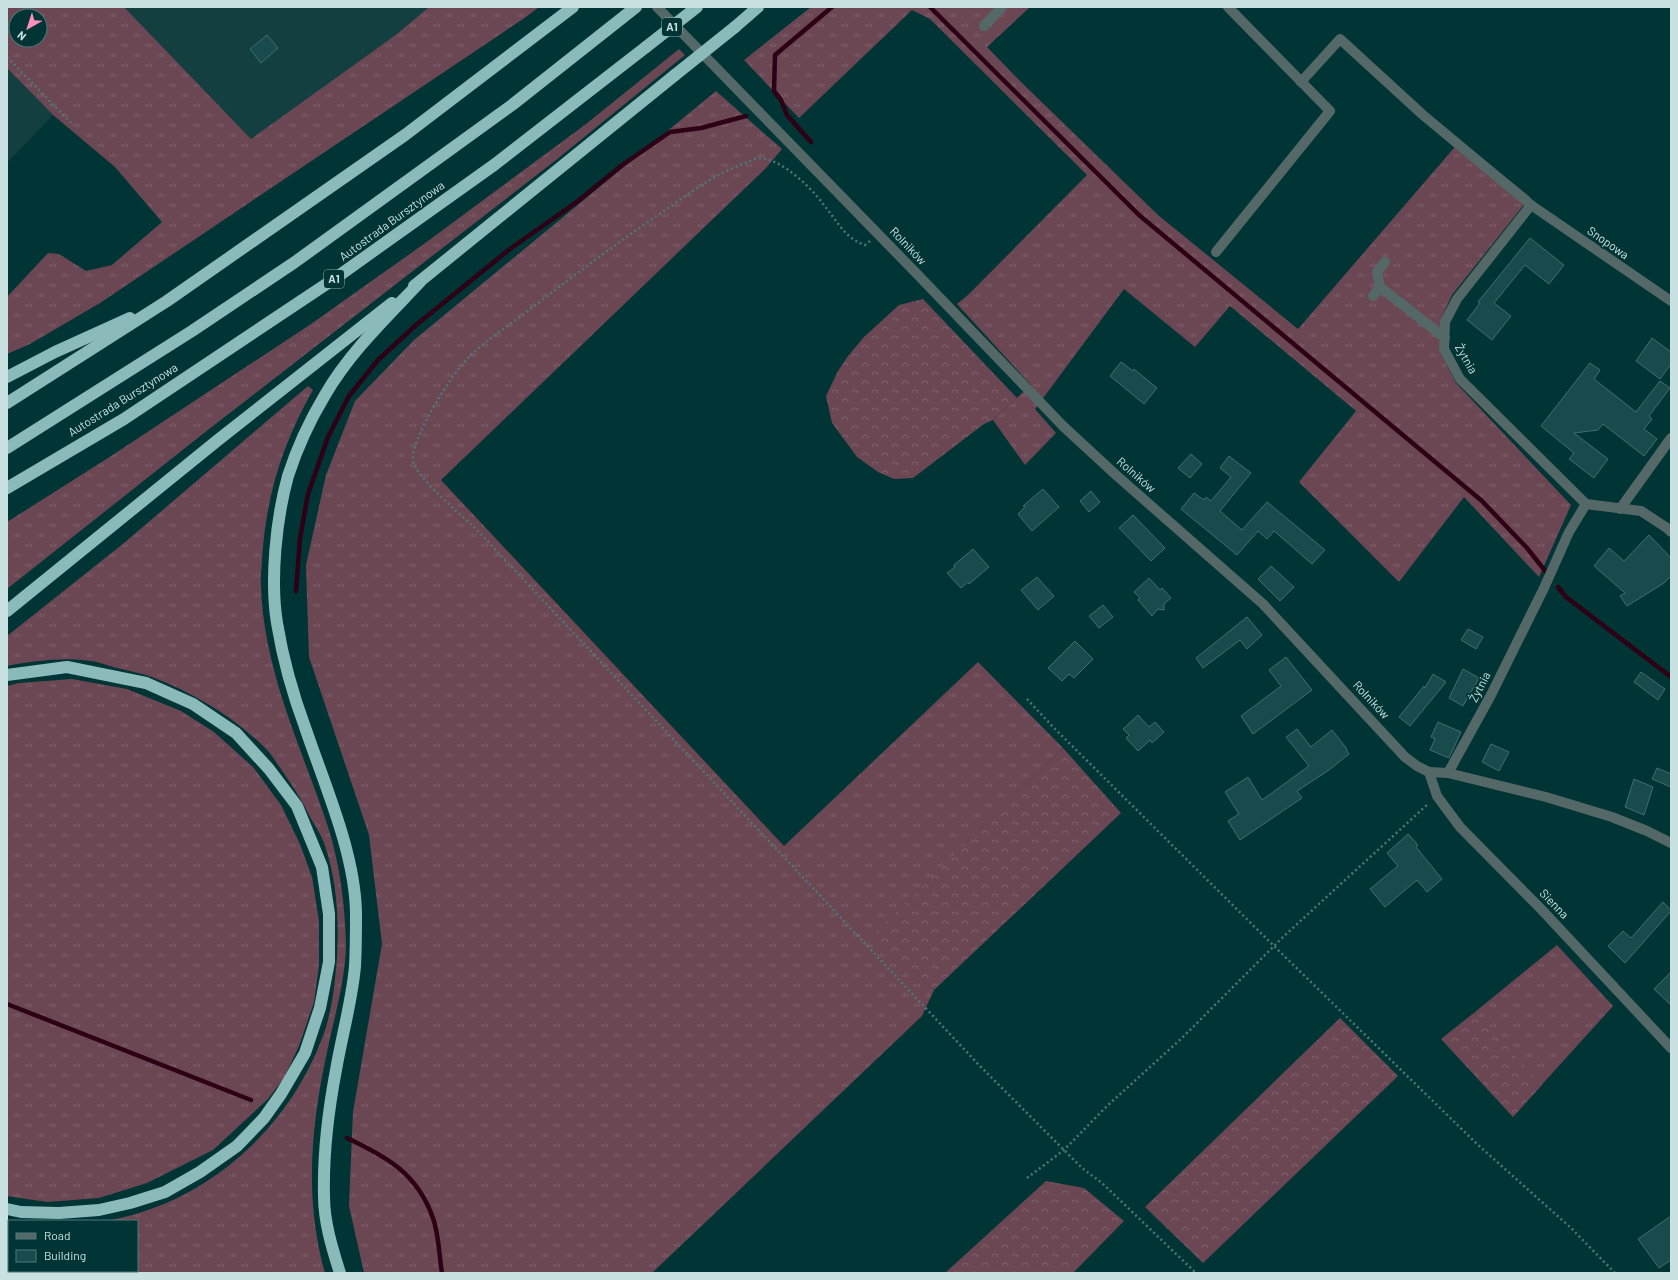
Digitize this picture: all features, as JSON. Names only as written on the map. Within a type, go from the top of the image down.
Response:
[{"type":"highway","points":[[7,403],[167,301],[405,135],[573,7]]},
{"type":"highway","name":"Autostrada Bursztynowa","points":[[7,448],[185,336],[295,262],[512,106],[636,7]]},
{"type":"highway","name":"Autostrada Bursztynowa","points":[[7,488],[124,418],[337,277],[494,165],[697,7]]},
{"type":"highway","points":[[7,611],[294,379],[420,282],[758,7]]},
{"type":"highway","points":[[340,1273],[330,1240],[324,1198],[324,1142],[336,1068],[347,1021],[355,966],[356,910],[348,857],[327,788],[288,676],[277,621],[274,573],[278,522],[288,476],[304,434],[326,393],[348,362],[420,282]]},
{"type":"highway","points":[[7,377],[55,352],[167,301]]},
{"type":"highway","points":[[7,675],[67,667],[146,683],[193,704],[236,733],[269,769],[297,806],[322,868],[329,914],[329,962],[320,1008],[305,1053],[281,1094],[264,1118],[237,1146],[200,1172],[165,1192],[130,1203],[99,1210],[59,1213],[21,1212],[7,1209]]},
{"type":"street","name":"Rolników","points":[[657,7],[1063,426],[1116,475],[1263,604],[1405,757],[1417,766],[1429,772],[1448,773],[1546,797],[1612,816],[1647,830],[1671,843]]},
{"type":"street","points":[[984,26],[1002,7]]},
{"type":"street","points":[[1216,252],[1330,111],[1228,7]]},
{"type":"street","name":"Snopowa","points":[[1301,82],[1340,39],[1423,115],[1531,205],[1671,302]]},
{"type":"street","name":"Żytnia","points":[[1448,773],[1491,695],[1544,588],[1569,532],[1586,504],[1460,379],[1444,349],[1445,322],[1457,299],[1531,205]]},
{"type":"street","points":[[1385,262],[1377,272],[1380,287],[1445,338]]},
{"type":"street","points":[[1374,296],[1380,287]]},
{"type":"street","points":[[1620,509],[1671,438]]},
{"type":"street","points":[[1586,504],[1641,511],[1671,532]]},
{"type":"street","name":"Sienna","points":[[1429,772],[1437,796],[1460,827],[1541,909],[1671,1048]]},
{"type":"path","points":[[7,57],[71,123]]},
{"type":"path","points":[[878,234],[865,246],[848,237],[822,202],[791,172],[774,160],[759,158],[736,166],[708,181],[611,248],[470,356],[446,385],[427,420],[415,446],[413,462],[420,476],[478,531],[974,1059],[1082,1168],[1102,1183],[1196,1273]]},
{"type":"path","points":[[1027,700],[1274,946],[1477,1144],[1571,1228],[1614,1273]]},
{"type":"path","points":[[1027,1178],[1064,1150],[1107,1106],[1182,1038],[1274,946],[1437,796]]},
{"type":"shaded area","points":[[124,7],[429,7],[397,34],[251,139]]},
{"type":"shaded area","points":[[7,68],[53,115],[7,163]]},
{"type":"green space","points":[[7,7],[124,7],[251,139],[397,34],[429,7],[539,7],[100,303],[30,344],[7,354],[7,297],[48,253],[59,254],[86,271],[112,265],[162,222],[115,167],[53,115],[7,68]]},
{"type":"green space","points":[[811,7],[1030,7],[987,47],[1158,215],[1298,329],[1460,141],[1530,197],[1452,295],[1441,319],[1441,354],[1456,383],[1571,505],[1539,577],[1464,497],[1399,582],[1299,482],[1356,411],[1230,306],[1195,347],[1124,289],[1035,409],[1056,433],[1025,465],[993,420],[1031,385],[957,304],[968,295],[1087,175],[930,19],[912,10],[799,118],[744,60]]},
{"type":"green space","points":[[679,49],[685,55],[556,160],[204,433],[7,589],[7,522],[108,458],[311,324],[428,241],[586,124]]},
{"type":"green space","points":[[716,91],[782,149],[766,168],[441,480],[784,846],[978,662],[1063,748],[874,935],[934,990],[922,1016],[652,1273],[364,1273],[349,1206],[353,1112],[382,944],[369,835],[309,657],[306,565],[326,475],[355,401],[414,340]]},
{"type":"green space","points":[[923,299],[1017,398],[993,420],[984,424],[913,478],[894,479],[878,472],[857,457],[832,423],[826,396],[838,371],[864,337],[899,305]]},
{"type":"green space","points":[[308,386],[313,390],[293,430],[277,472],[267,514],[261,583],[265,629],[274,671],[287,714],[323,811],[332,841],[339,870],[344,915],[346,944],[344,970],[321,1080],[312,1162],[314,1218],[318,1245],[325,1273],[128,1273],[126,1272],[138,1272],[138,1220],[109,1220],[143,1212],[178,1197],[212,1178],[242,1154],[269,1127],[292,1096],[312,1063],[326,1027],[334,984],[338,929],[335,887],[324,842],[303,803],[288,780],[268,751],[256,739],[228,717],[199,699],[168,683],[148,676],[98,662],[80,660],[38,661],[7,666],[7,636],[124,543]]},
{"type":"green space","points":[[72,679],[127,689],[181,711],[214,732],[253,767],[281,805],[300,844],[312,877],[319,921],[319,966],[314,1002],[299,1046],[284,1078],[268,1099],[213,1150],[147,1183],[99,1198],[47,1202],[7,1196],[7,686],[19,683]]},
{"type":"green space","points":[[1063,748],[1121,813],[934,990],[873,935]]},
{"type":"green space","points":[[1557,945],[1613,1006],[1537,1090],[1475,1012]]},
{"type":"green space","points":[[1475,1012],[1542,1085],[1513,1117],[1441,1039]]},
{"type":"green space","points":[[1340,1018],[1398,1076],[1203,1263],[1145,1207]]},
{"type":"green space","points":[[1046,1181],[1084,1188],[1124,1221],[1073,1273],[945,1273]]},
{"type":"green space","points":[[30,1272],[63,1273],[32,1273]]},
{"type":"building","points":[[267,35],[278,48],[261,63],[250,49]]},
{"type":"building","points":[[1530,238],[1564,265],[1549,284],[1525,265],[1494,303],[1511,316],[1492,340],[1467,320],[1480,303],[1478,302]]},
{"type":"building","points":[[1652,338],[1671,352],[1671,364],[1660,379],[1636,361]]},
{"type":"building","points":[[1121,362],[1133,371],[1134,369],[1157,388],[1144,404],[1110,376]]},
{"type":"building","points":[[1590,363],[1600,370],[1594,379],[1636,412],[1660,381],[1670,388],[1649,416],[1652,419],[1644,429],[1657,439],[1644,456],[1603,424],[1598,430],[1574,433],[1608,459],[1594,478],[1569,459],[1574,453],[1541,426]]},
{"type":"building","points":[[1191,454],[1202,464],[1190,478],[1178,468]]},
{"type":"building","points":[[1229,456],[1251,473],[1220,511],[1242,530],[1267,502],[1325,550],[1312,564],[1274,531],[1267,539],[1258,531],[1237,555],[1181,509],[1194,493],[1204,500],[1206,497],[1211,501],[1231,477],[1220,468]]},
{"type":"building","points":[[1043,489],[1059,507],[1032,531],[1018,514],[1025,507],[1023,506]]},
{"type":"building","points":[[1091,491],[1100,502],[1089,512],[1080,501]]},
{"type":"building","points":[[1133,515],[1165,548],[1151,561],[1119,528]]},
{"type":"building","points":[[1649,535],[1671,558],[1671,576],[1664,583],[1627,606],[1620,596],[1625,593],[1594,566],[1609,548],[1624,561]]},
{"type":"building","points":[[973,549],[989,567],[969,584],[968,582],[961,588],[947,573]]},
{"type":"building","points":[[1271,566],[1294,587],[1280,601],[1258,579]]},
{"type":"building","points":[[1037,577],[1054,596],[1038,610],[1021,590]]},
{"type":"building","points":[[1149,578],[1160,590],[1162,588],[1171,598],[1164,604],[1164,610],[1158,609],[1152,616],[1138,600],[1140,598],[1134,592]]},
{"type":"building","points":[[1103,605],[1113,617],[1099,628],[1089,616]]},
{"type":"building","points":[[1247,617],[1262,635],[1247,649],[1240,640],[1203,668],[1196,658]]},
{"type":"building","points":[[1468,629],[1483,637],[1476,649],[1461,640]]},
{"type":"building","points":[[1075,641],[1093,659],[1074,678],[1069,674],[1062,681],[1048,668]]},
{"type":"building","points":[[1286,657],[1312,690],[1253,734],[1241,716],[1281,686],[1269,670]]},
{"type":"building","points":[[1463,669],[1479,678],[1463,706],[1449,698]]},
{"type":"building","points":[[1641,672],[1665,689],[1658,700],[1634,682]]},
{"type":"building","points":[[1433,674],[1446,682],[1410,726],[1399,717],[1424,686],[1425,688]]},
{"type":"building","points":[[1138,715],[1149,727],[1155,722],[1164,732],[1152,743],[1150,740],[1138,751],[1126,738],[1129,735],[1123,729]]},
{"type":"building","points":[[1438,722],[1461,732],[1449,758],[1430,750],[1435,739],[1431,737]]},
{"type":"building","points":[[1297,729],[1311,747],[1332,730],[1347,749],[1349,754],[1329,770],[1297,791],[1302,798],[1240,840],[1228,821],[1239,814],[1225,792],[1248,777],[1262,800],[1309,766],[1286,737]]},
{"type":"building","points":[[1491,744],[1509,752],[1499,771],[1482,762]]},
{"type":"building","points":[[1657,768],[1671,774],[1671,787],[1652,779]]},
{"type":"building","points":[[1634,779],[1653,787],[1644,815],[1625,807]]},
{"type":"building","points":[[1408,834],[1418,845],[1416,847],[1442,879],[1427,892],[1417,880],[1385,907],[1370,889],[1398,866],[1387,853]]},
{"type":"building","points":[[1663,902],[1671,911],[1625,963],[1608,946],[1623,931],[1631,938]]},
{"type":"building","points":[[1671,972],[1671,1005],[1654,989]]},
{"type":"building","points":[[1671,1216],[1671,1260],[1659,1268],[1638,1239]]},
{"type":"waterway","points":[[811,142],[787,115],[781,100],[774,91],[775,55],[832,7]]},
{"type":"waterway","points":[[930,7],[1139,215],[1482,501],[1527,548],[1546,572]]},
{"type":"waterway","points":[[296,591],[300,538],[308,494],[328,437],[349,396],[378,360],[416,325],[510,249],[578,201],[621,166],[670,132],[701,128],[746,116]]},
{"type":"waterway","points":[[1558,587],[1566,597],[1671,677]]},
{"type":"waterway","points":[[7,1004],[251,1100]]},
{"type":"waterway","points":[[347,1138],[388,1160],[399,1168],[418,1189],[433,1218],[438,1238],[442,1273]]}]
